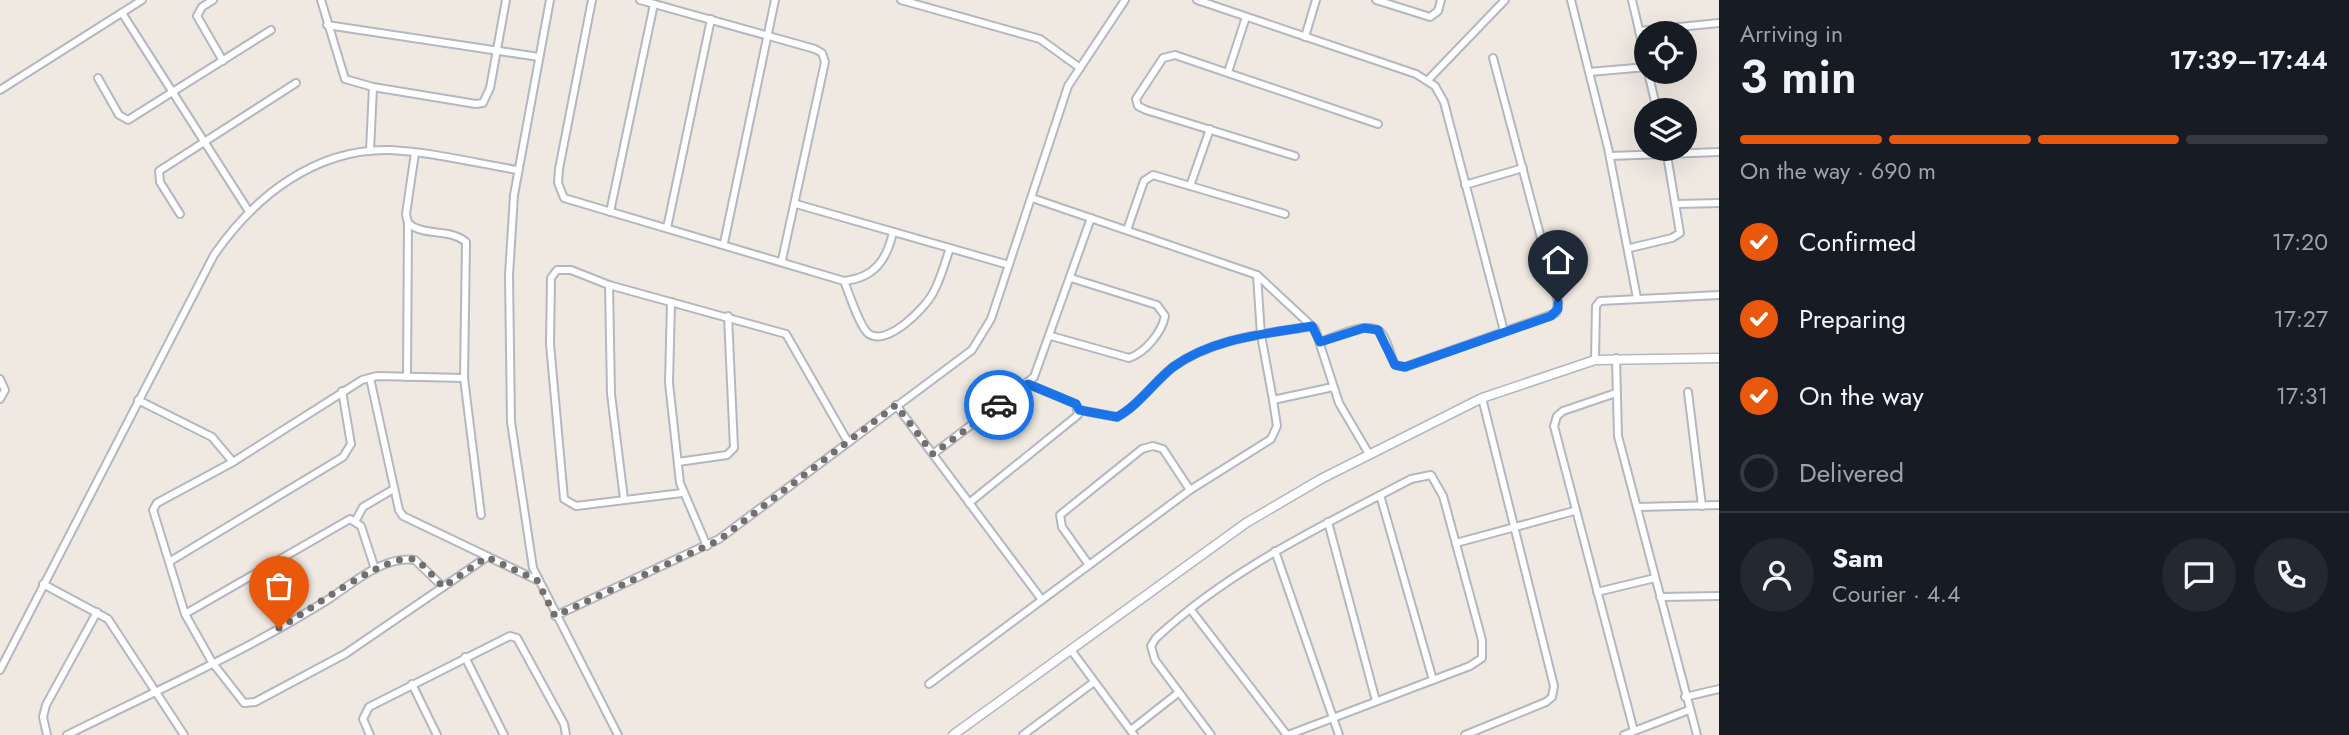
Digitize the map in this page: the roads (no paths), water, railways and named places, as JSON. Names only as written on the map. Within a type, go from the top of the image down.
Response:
[{"type":"street","points":[[0,90],[142,0]]},
{"type":"street","points":[[213,0],[202,7],[197,16],[223,61]]},
{"type":"street","points":[[321,0],[340,73],[351,82],[468,104],[483,103],[490,88],[506,0]]},
{"type":"street","points":[[550,0],[517,170],[509,275],[511,422],[523,511],[537,580],[618,735]]},
{"type":"street","points":[[592,0],[558,183],[564,198],[782,260],[844,281],[874,271],[885,260],[893,232]]},
{"type":"street","points":[[640,0],[815,48],[824,58],[796,204],[782,260]]},
{"type":"street","points":[[724,243],[775,0]]},
{"type":"street","points":[[901,0],[1040,39],[1080,68]]},
{"type":"street","points":[[555,616],[707,546],[972,350],[990,319],[1065,94],[1125,0]]},
{"type":"street","points":[[1197,0],[1429,80],[1444,102],[1504,331]]},
{"type":"street","points":[[1305,37],[1316,0]]},
{"type":"street","points":[[1379,0],[1430,17],[1438,11],[1441,0]]},
{"type":"street","points":[[1429,80],[1505,0]]},
{"type":"street","points":[[1571,0],[1610,156],[1630,247],[1637,298]]},
{"type":"street","points":[[1632,0],[1637,21]]},
{"type":"street","points":[[610,212],[654,4]]},
{"type":"street","points":[[122,13],[247,210]]},
{"type":"street","points":[[1228,72],[1246,17]]},
{"type":"street","points":[[667,228],[711,19]]},
{"type":"street","points":[[1697,25],[1719,23]]},
{"type":"street","points":[[327,25],[539,57]]},
{"type":"street","points":[[98,78],[119,115],[128,120],[271,30]]},
{"type":"street","points":[[1294,156],[1146,110],[1138,106],[1136,99],[1166,56],[1179,56],[1378,124]]},
{"type":"street","points":[[1320,342],[1364,328],[1374,328],[1382,333],[1392,360],[1401,368],[1551,316],[1559,307],[1493,58]]},
{"type":"street","points":[[1589,72],[1634,69]]},
{"type":"street","points":[[180,214],[160,183],[159,171],[296,83]]},
{"type":"street","points":[[370,150],[373,88]]},
{"type":"street","points":[[1189,186],[1210,129]]},
{"type":"street","points":[[0,670],[214,255],[247,210],[302,172],[326,162],[370,150],[415,153],[517,170]]},
{"type":"street","points":[[1697,151],[1719,152]]},
{"type":"street","points":[[407,377],[406,214],[415,153]]},
{"type":"street","points":[[1610,156],[1634,153]]},
{"type":"street","points":[[1630,247],[1678,235],[1681,230],[1669,161]]},
{"type":"street","points":[[1465,185],[1523,168]]},
{"type":"street","points":[[1127,230],[1146,178],[1162,176],[1285,214]]},
{"type":"street","points":[[1032,198],[1257,275],[1312,326],[1320,342],[1333,387],[1369,454]]},
{"type":"street","points":[[1678,204],[1719,203]]},
{"type":"street","points":[[796,204],[1009,265]]},
{"type":"street","points":[[933,454],[1028,384],[1038,370],[1091,218]]},
{"type":"street","points":[[408,223],[416,229],[459,236],[466,242],[464,378],[481,515]]},
{"type":"street","points":[[844,281],[868,334],[889,335],[920,310],[930,298],[950,247]]},
{"type":"street","points":[[682,493],[576,506],[564,499],[550,344],[553,274],[557,270],[572,270],[609,285],[778,330],[790,338],[848,442]]},
{"type":"street","points":[[929,684],[1190,491],[1271,439],[1277,426],[1261,335],[1257,275]]},
{"type":"street","points":[[1051,335],[1129,358],[1144,349],[1162,326],[1165,316],[1157,305],[1071,278]]},
{"type":"street","points":[[609,285],[611,394],[624,499]]},
{"type":"street","points":[[1595,360],[1597,303],[1637,298],[1719,295]]},
{"type":"street","points":[[671,302],[669,383],[682,493],[707,546]]},
{"type":"street","points":[[678,462],[727,455],[734,448],[728,316]]},
{"type":"street","points":[[1079,410],[1117,417],[1157,379],[1191,356],[1229,342],[1312,326]]},
{"type":"street","points":[[1616,358],[1618,436],[1697,735]]},
{"type":"street","points":[[953,735],[1226,536],[1287,498],[1482,398],[1595,360],[1719,358]]},
{"type":"street","points":[[370,377],[392,490],[403,516],[537,580]]},
{"type":"street","points":[[464,378],[370,377],[342,391],[233,462],[155,505],[154,513],[185,614],[212,662],[241,700],[251,703],[345,654],[487,557]]},
{"type":"street","points":[[0,379],[5,390],[0,399]]},
{"type":"street","points":[[1028,384],[1076,404],[1079,410]]},
{"type":"street","points":[[1273,400],[1333,387]]},
{"type":"street","points":[[169,562],[343,457],[351,443],[342,391]]},
{"type":"street","points":[[1616,393],[1572,407],[1555,419],[1574,511],[1634,731]]},
{"type":"street","points":[[1688,393],[1702,506]]},
{"type":"street","points":[[1465,735],[1546,702],[1552,697],[1554,686],[1482,398]]},
{"type":"street","points":[[138,400],[212,437],[233,462]]},
{"type":"street","points":[[896,405],[1042,600]]},
{"type":"street","points":[[969,503],[1072,421],[1079,410]]},
{"type":"street","points":[[1089,565],[1062,527],[1060,515],[1142,449],[1153,446],[1163,449],[1190,491]]},
{"type":"street","points":[[1191,610],[1288,735],[1470,666],[1483,655],[1443,496],[1431,475],[1419,475],[1275,551],[1191,610],[1161,633],[1151,646],[1155,660],[1211,735]]},
{"type":"street","points":[[356,520],[363,507],[392,490]]},
{"type":"street","points":[[1380,495],[1433,680]]},
{"type":"street","points":[[1637,507],[1719,505]]},
{"type":"street","points":[[1456,543],[1514,525],[1574,511]]},
{"type":"street","points":[[356,520],[361,526],[375,569]]},
{"type":"street","points":[[185,614],[345,522],[356,520]]},
{"type":"street","points":[[1328,522],[1376,701]]},
{"type":"street","points":[[1275,551],[1339,735]]},
{"type":"street","points":[[68,735],[301,617],[375,569],[399,560],[415,560],[443,587]]},
{"type":"street","points":[[1597,592],[1655,578]]},
{"type":"street","points":[[43,584],[111,622],[184,735]]},
{"type":"street","points":[[1660,597],[1719,596]]},
{"type":"street","points":[[47,735],[43,717],[46,705],[97,612]]},
{"type":"street","points":[[370,735],[363,719],[364,712],[412,684],[505,637],[517,638],[564,724],[566,735]]},
{"type":"street","points":[[1071,650],[1132,733],[1178,693]]},
{"type":"street","points":[[465,657],[504,735]]},
{"type":"street","points":[[1023,735],[1094,682]]},
{"type":"street","points":[[412,684],[437,735]]},
{"type":"street","points":[[1685,697],[1719,689]]},
{"type":"street","points":[[1624,735],[1689,710]]}]
